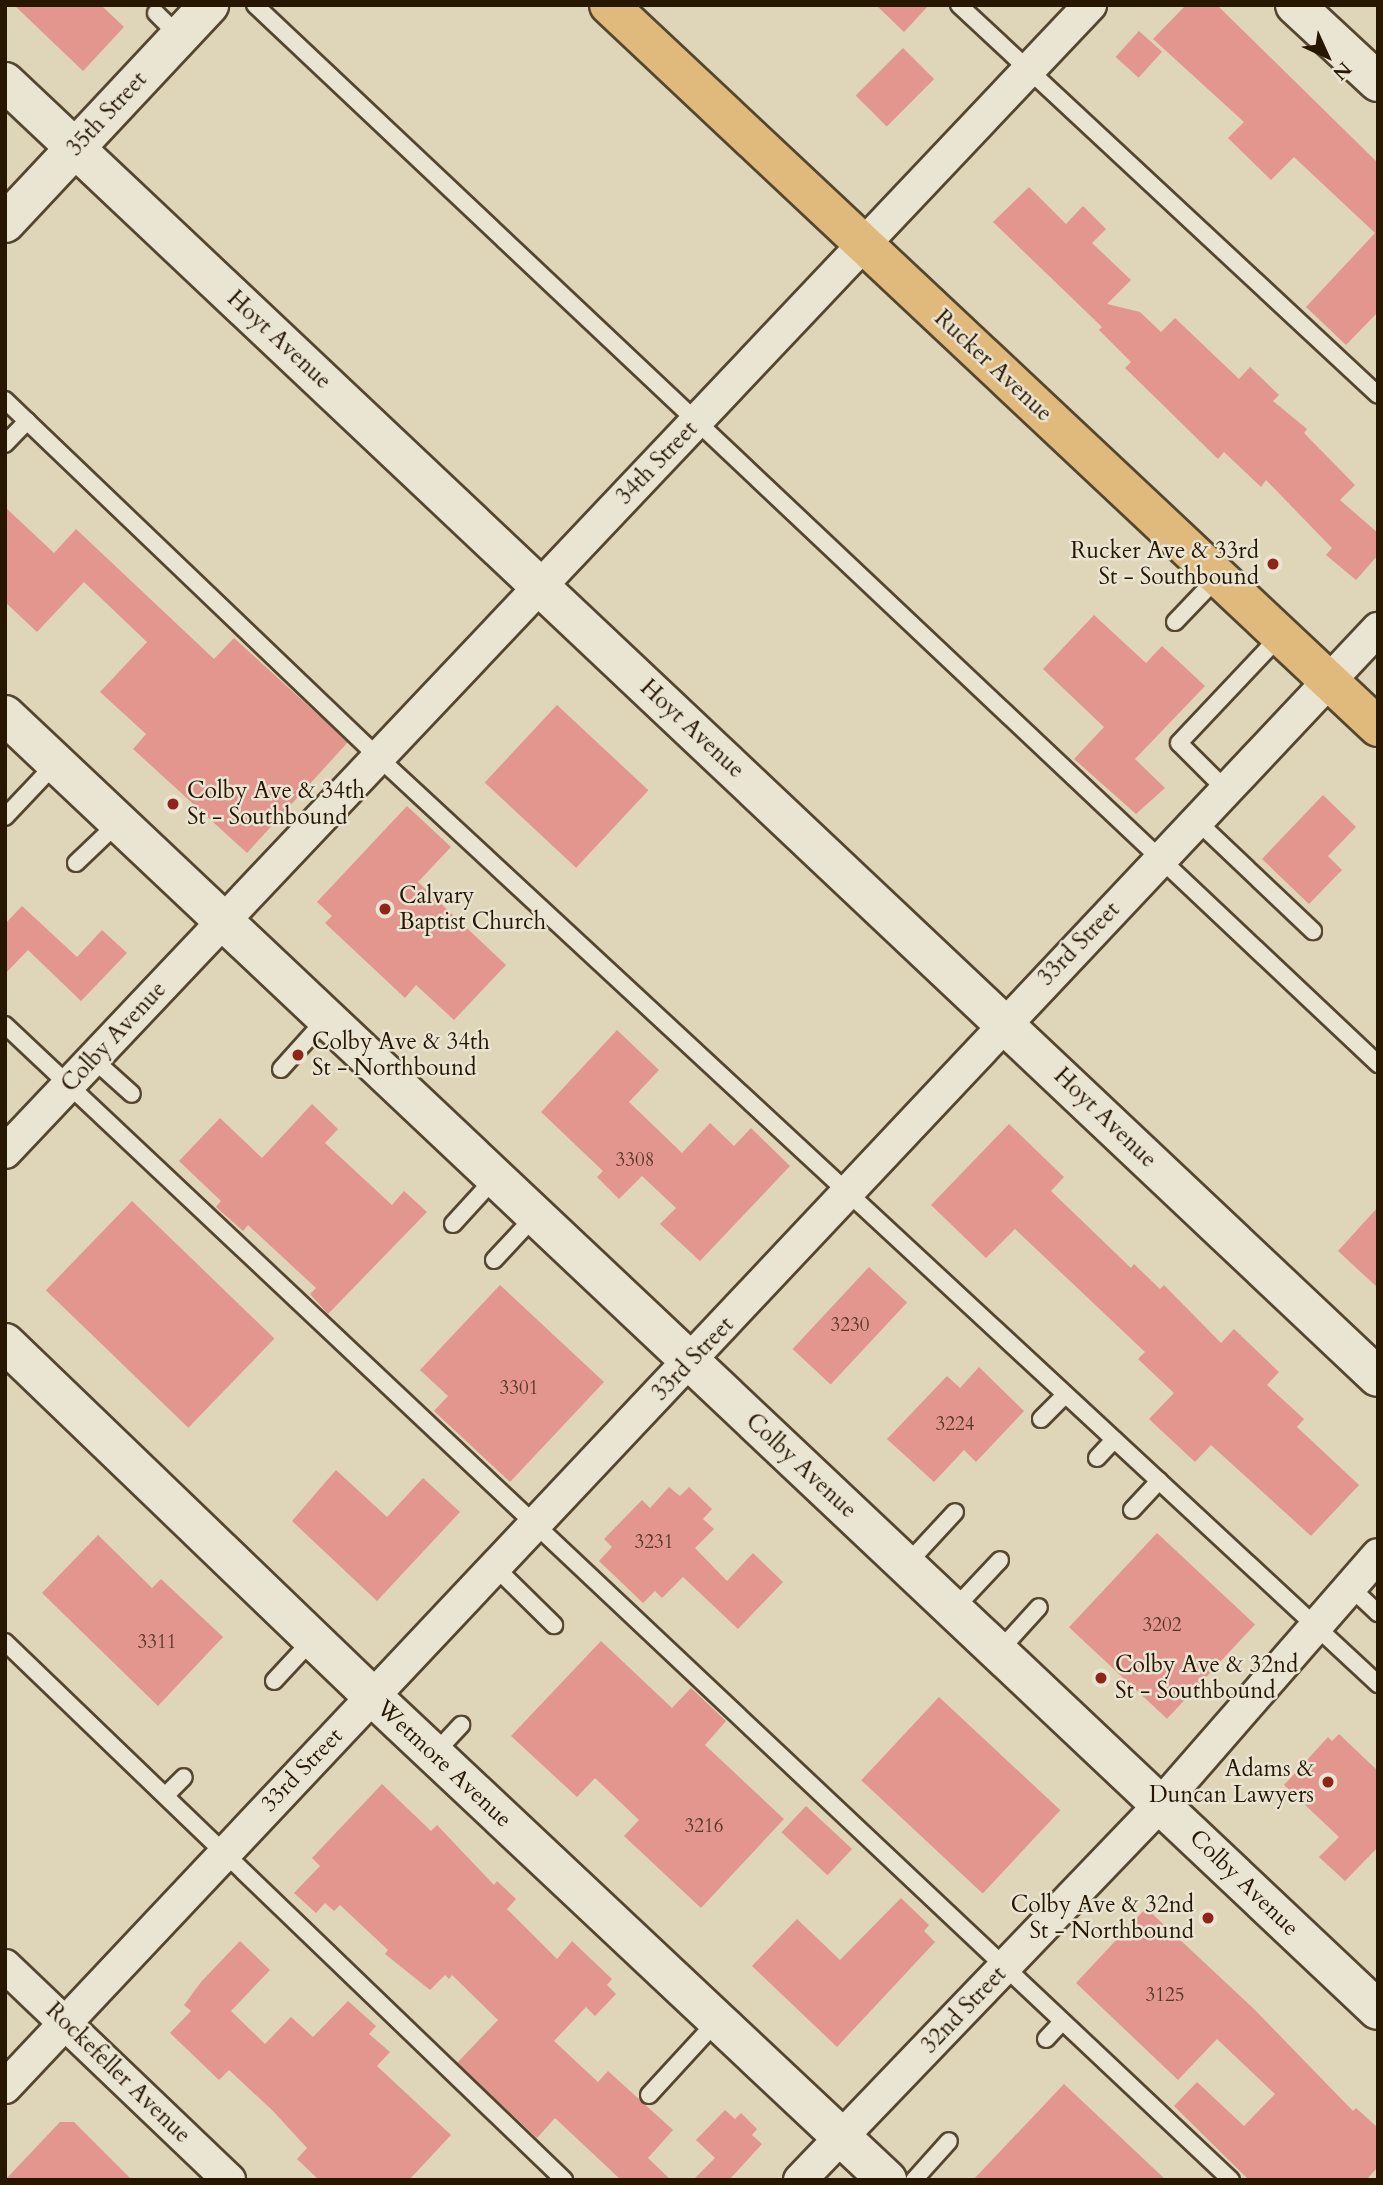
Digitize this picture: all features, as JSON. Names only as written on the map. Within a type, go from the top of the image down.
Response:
[{"type":"main road","name":"Rucker Avenue","points":[[609,5],[1378,727]]},
{"type":"street","name":"35th Street","points":[[5,223],[76,148],[168,25],[209,5]]},
{"type":"street","name":"34th Street","points":[[223,921],[1090,5]]},
{"type":"street","points":[[1295,5],[1378,82]]},
{"type":"street","name":"Hoyt Avenue","points":[[5,82],[1378,1377]]},
{"type":"street","name":"33rd Street","points":[[5,2087],[67,2024],[225,1851],[848,1196],[1004,1022],[1378,629]]},
{"type":"street","name":"Colby Avenue","points":[[5,715],[1378,2010]]},
{"type":"street","name":"Colby Avenue","points":[[5,1152],[223,921]]},
{"type":"street","name":"Wetmore Avenue","points":[[5,1343],[372,1696],[887,2180]]},
{"type":"street","name":"32nd Street","points":[[800,2180],[1161,1804],[1314,1623],[1378,1555]]},
{"type":"street","name":"Rockefeller Avenue","points":[[5,1966],[229,2180]]},
{"type":"lane","points":[[256,5],[697,421],[771,480],[1160,860],[1378,1064]]},
{"type":"lane","points":[[959,5],[1378,395]]},
{"type":"lane","points":[[5,400],[378,757],[848,1196],[1378,1684]]},
{"type":"lane","points":[[5,444],[27,421]]},
{"type":"lane","points":[[1175,622],[1217,578]]},
{"type":"lane","points":[[1226,790],[1179,743],[1280,636]]},
{"type":"lane","points":[[5,817],[56,763]]},
{"type":"lane","points":[[1196,821],[1313,932]]},
{"type":"lane","points":[[76,863],[119,822]]},
{"type":"lane","points":[[281,1069],[326,1019]]},
{"type":"lane","points":[[5,1025],[1061,2023],[1231,2180]]},
{"type":"lane","points":[[93,1059],[132,1094]]},
{"type":"lane","points":[[453,1224],[495,1178]]},
{"type":"lane","points":[[494,1260],[535,1216]]},
{"type":"lane","points":[[1041,1419],[1065,1395]]},
{"type":"lane","points":[[416,1437],[428,1426]]},
{"type":"lane","points":[[1097,1458],[1114,1440]]},
{"type":"lane","points":[[1132,1510],[1159,1481]]},
{"type":"lane","points":[[906,1565],[955,1512]]},
{"type":"lane","points":[[954,1609],[1000,1560]]},
{"type":"lane","points":[[495,1567],[554,1625]]},
{"type":"lane","points":[[1349,1586],[1378,1614]]},
{"type":"lane","points":[[999,1651],[1039,1607]]},
{"type":"lane","points":[[274,1681],[313,1639]]},
{"type":"lane","points":[[5,1642],[564,2180]]},
{"type":"lane","points":[[434,1754],[461,1725]]},
{"type":"lane","points":[[166,1795],[184,1777]]},
{"type":"lane","points":[[649,2095],[718,2021]]},
{"type":"lane","points":[[1046,2039],[1061,2023]]},
{"type":"lane","points":[[914,2180],[949,2141]]},
{"type":"building","points":[[14,5],[101,5],[124,27],[83,71]]},
{"type":"building","points":[[876,5],[929,5],[904,32]]},
{"type":"building","points":[[1186,5],[1217,5],[1378,163],[1378,312],[1346,345],[1306,307],[1375,233],[1294,157],[1271,180],[1228,138],[1244,122],[1153,39]]},
{"type":"building","points":[[1139,31],[1162,52],[1139,78],[1116,57]]},
{"type":"building","points":[[903,48],[934,79],[887,126],[856,95]]},
{"type":"building","points":[[1029,187],[1066,224],[1083,206],[1106,229],[1092,243],[1131,280],[1107,304],[1140,312],[1161,332],[1175,318],[1239,379],[1250,367],[1279,395],[1273,401],[1307,429],[1304,433],[1355,485],[1340,500],[1378,533],[1378,555],[1356,580],[1326,555],[1332,548],[1266,480],[1261,487],[1224,452],[1218,459],[1125,368],[1131,362],[1099,330],[1102,327],[993,222]]},
{"type":"building","points":[[5,507],[54,553],[76,529],[214,659],[234,638],[348,742],[247,853],[133,749],[146,734],[100,692],[147,642],[84,582],[37,632],[5,602]]},
{"type":"building","points":[[1094,615],[1146,663],[1162,646],[1205,686],[1135,759],[1165,788],[1136,814],[1074,759],[1104,727],[1043,669]]},
{"type":"building","points":[[557,705],[648,790],[576,868],[485,783]]},
{"type":"building","points":[[1323,795],[1356,827],[1328,856],[1342,870],[1309,904],[1262,859]]},
{"type":"building","name":"Calvary Baptist Church","points":[[407,806],[451,847],[418,882],[506,965],[454,1020],[416,985],[405,998],[325,923],[332,916],[317,902]]},
{"type":"building","points":[[22,906],[77,957],[102,930],[127,953],[81,1001],[28,950],[5,974],[5,924]]},
{"type":"building","points":[[617,1030],[659,1070],[629,1102],[682,1153],[710,1123],[734,1146],[751,1128],[790,1166],[700,1261],[660,1224],[676,1208],[642,1176],[619,1199],[597,1177],[603,1171],[541,1112]]},
{"type":"building","points":[[312,1104],[338,1129],[325,1143],[392,1205],[404,1191],[427,1212],[328,1314],[310,1294],[316,1288],[248,1225],[243,1231],[216,1207],[221,1201],[179,1161],[220,1118],[262,1158]]},
{"type":"building","points":[[1009,1124],[1064,1177],[1051,1191],[1131,1268],[1134,1264],[1160,1289],[1164,1285],[1221,1343],[1234,1329],[1279,1372],[1267,1385],[1304,1419],[1297,1427],[1359,1485],[1311,1536],[1211,1445],[1195,1462],[1149,1419],[1174,1393],[1138,1359],[1145,1352],[1015,1229],[986,1258],[931,1205]]},
{"type":"building","points":[[132,1201],[274,1339],[188,1428],[46,1290]]},
{"type":"building","points":[[1378,1207],[1378,1288],[1338,1251]]},
{"type":"building","points":[[869,1267],[907,1302],[831,1384],[793,1349]]},
{"type":"building","points":[[500,1285],[604,1382],[510,1482],[434,1411],[448,1396],[420,1370]]},
{"type":"building","points":[[979,1367],[1024,1411],[976,1462],[964,1450],[934,1482],[887,1439],[947,1376],[960,1388]]},
{"type":"building","points":[[336,1470],[387,1517],[423,1478],[460,1512],[377,1601],[292,1521]]},
{"type":"building","points":[[669,1487],[680,1496],[689,1487],[712,1509],[703,1519],[714,1529],[695,1548],[727,1581],[753,1553],[783,1582],[738,1629],[683,1577],[662,1598],[655,1591],[643,1603],[599,1561],[612,1547],[604,1539],[642,1500],[650,1508]]},
{"type":"building","points":[[1157,1533],[1255,1624],[1167,1719],[1069,1627]]},
{"type":"building","points":[[98,1535],[152,1588],[161,1579],[223,1637],[158,1706],[42,1593]]},
{"type":"building","points":[[601,1641],[672,1708],[691,1688],[726,1721],[705,1745],[784,1819],[701,1908],[624,1836],[639,1820],[595,1778],[577,1797],[511,1736]]},
{"type":"building","points":[[939,1697],[1060,1810],[983,1894],[861,1780]]},
{"type":"building","points":[[1339,1734],[1378,1771],[1378,1847],[1345,1881],[1319,1857],[1339,1837],[1284,1785],[1328,1737],[1332,1741]]},
{"type":"building","points":[[382,1784],[431,1831],[437,1825],[494,1885],[497,1881],[516,1899],[507,1909],[557,1959],[572,1941],[612,1979],[607,1985],[616,1994],[595,2016],[586,2007],[554,2041],[598,2082],[608,2071],[673,2130],[648,2158],[671,2180],[621,2180],[555,2118],[537,2138],[457,2063],[498,2020],[452,1975],[449,1979],[445,1975],[430,1990],[385,1954],[388,1950],[340,1905],[334,1911],[325,1903],[316,1913],[294,1893],[320,1866],[312,1858]]},
{"type":"building","points":[[806,1806],[852,1849],[828,1875],[781,1832]]},
{"type":"building","points":[[901,1898],[929,1925],[924,1931],[935,1942],[837,2047],[752,1966],[797,1919],[840,1960]]},
{"type":"building","points":[[1146,1908],[1254,2009],[1353,2111],[1356,2108],[1378,2128],[1378,2167],[1366,2180],[1249,2180],[1174,2106],[1197,2082],[1244,2126],[1275,2094],[1217,2039],[1178,2080],[1076,1983]]},
{"type":"building","points":[[240,1941],[270,1970],[231,2011],[265,2044],[291,2017],[313,2037],[348,2001],[376,2026],[369,2034],[390,2052],[377,2066],[451,2135],[409,2180],[319,2180],[297,2159],[307,2148],[273,2111],[229,2070],[219,2080],[170,2033],[191,2011],[184,2005],[201,1982]]},
{"type":"building","points":[[1064,2084],[1166,2180],[973,2180]]},
{"type":"building","points":[[725,2110],[735,2119],[741,2113],[757,2129],[752,2135],[762,2144],[729,2180],[693,2180],[715,2158],[696,2140]]},
{"type":"building","points":[[60,2122],[74,2122],[132,2180],[5,2180]]},
{"type":"place","name":"Rucker Ave & 33rd St - Southbound","points":[[1273,564]]},
{"type":"place","name":"Colby Ave & 34th St - Southbound","points":[[173,804]]},
{"type":"place","name":"Calvary Baptist Church","points":[[385,909]]},
{"type":"place","name":"Colby Ave & 34th St - Northbound","points":[[298,1055]]},
{"type":"place","name":"Colby Ave & 32nd St - Southbound","points":[[1101,1678]]},
{"type":"place","name":"Adams & Duncan Lawyers","points":[[1328,1782]]},
{"type":"place","name":"Colby Ave & 32nd St - Northbound","points":[[1208,1918]]}]
